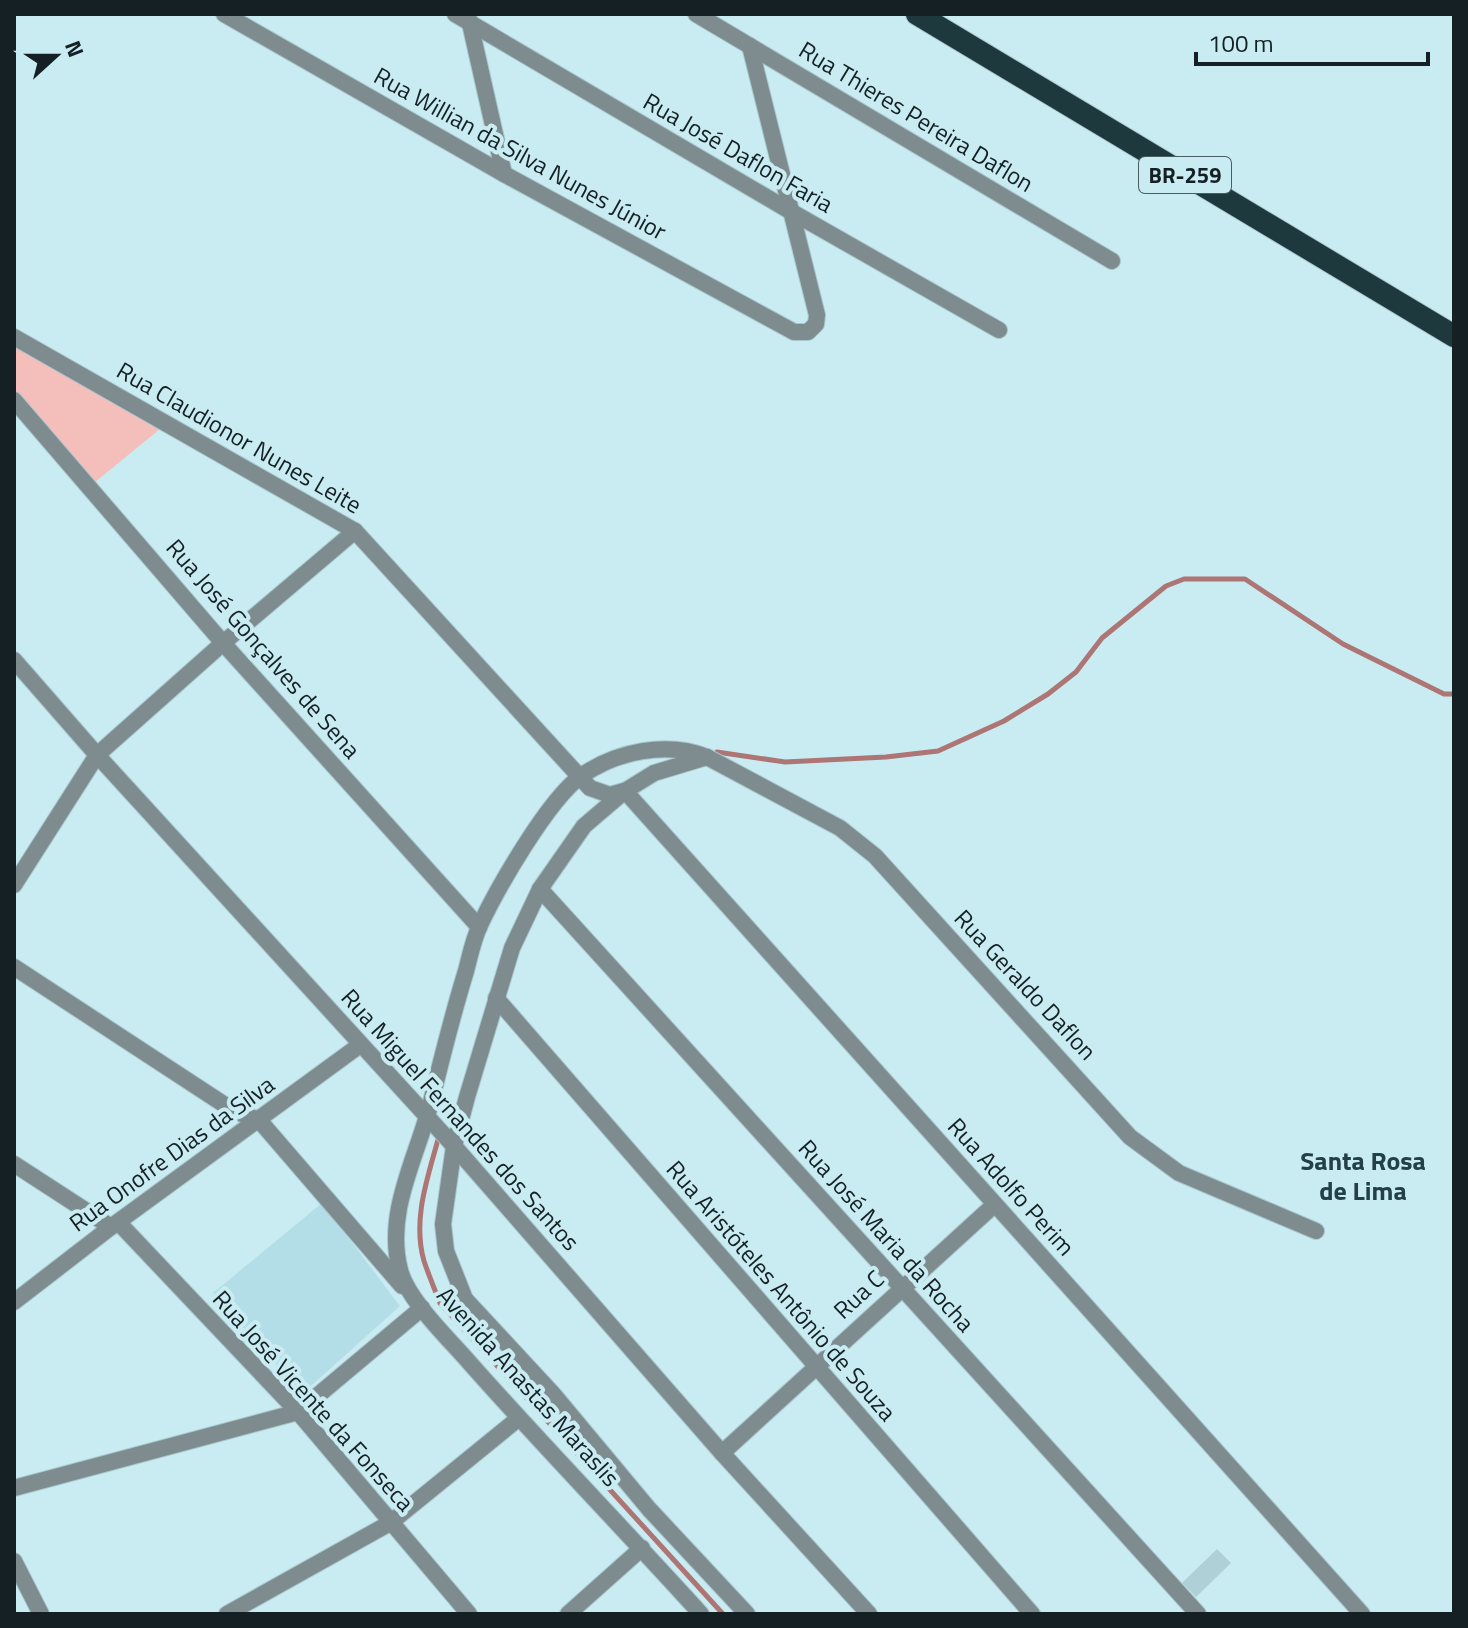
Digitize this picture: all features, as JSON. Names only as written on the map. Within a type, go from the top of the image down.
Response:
[{"type":"highway","name":"BR-259","points":[[917,14],[1454,336]]},
{"type":"street","name":"Rua Willian da Silva Nunes Júnior","points":[[224,14],[504,174],[794,332],[802,333],[813,329],[817,315],[790,211]]},
{"type":"street","name":"Rua Thieres Pereira Daflon","points":[[696,14],[1112,261]]},
{"type":"street","points":[[464,17],[504,174]]},
{"type":"street","name":"Rua José Daflon Faria","points":[[464,17],[790,211],[999,330]]},
{"type":"street","points":[[750,46],[790,211]]},
{"type":"street","name":"Rua Claudionor Nunes Leite","points":[[14,337],[355,531],[590,788],[610,795],[625,791]]},
{"type":"street","name":"Rua José Gonçalves de Sena","points":[[14,400],[223,643],[479,927]]},
{"type":"street","points":[[14,885],[97,755],[355,531]]},
{"type":"street","name":"Rua Miguel Fernandes dos Santos","points":[[14,660],[454,1146],[722,1453],[869,1614]]},
{"type":"street","name":"Rua Geraldo Daflon","points":[[580,777],[608,762],[654,749],[689,750],[840,828],[875,856],[1130,1137],[1179,1173],[1316,1231]]},
{"type":"street","name":"Avenida Anastas Maraslis","points":[[707,757],[654,773],[625,791],[584,826],[540,889],[512,948],[496,998],[454,1146],[443,1224],[446,1251],[465,1299],[554,1395],[649,1509],[747,1614]]},
{"type":"street","name":"Avenida Anastas Maraslis","points":[[580,777],[544,817],[479,927],[427,1116],[403,1184],[397,1248],[400,1272],[422,1308],[519,1418],[701,1614]]},
{"type":"street","name":"Rua Adolfo Perim","points":[[625,791],[1362,1614]]},
{"type":"street","name":"Rua José Maria da Rocha","points":[[540,889],[1198,1614]]},
{"type":"street","points":[[14,967],[234,1111],[259,1120],[422,1308],[298,1412],[14,1488]]},
{"type":"street","name":"Rua Aristóteles Antônio de Souza","points":[[496,998],[1032,1614]]},
{"type":"street","name":"Rua Onofre Dias da Silva","points":[[14,1302],[360,1045]]},
{"type":"street","name":"Rua José Vicente da Fonseca","points":[[14,1164],[115,1225],[298,1412],[469,1614]]},
{"type":"street","name":"Rua C","points":[[722,1453],[994,1205]]},
{"type":"street","points":[[227,1614],[390,1523],[519,1418]]},
{"type":"street","points":[[568,1614],[642,1548]]},
{"type":"street","points":[[14,1561],[41,1614]]},
{"type":"shaded area","points":[[14,337],[166,424],[89,487],[14,400]]},
{"type":"shaded area","points":[[322,1203],[400,1306],[302,1394],[213,1293]]},
{"type":"building","points":[[1217,1549],[1231,1563],[1196,1597],[1182,1583]]},
{"type":"waterway","points":[[717,752],[785,762],[938,751],[1004,721],[1048,694],[1076,672],[1102,638],[1166,586],[1184,579],[1245,579],[1343,644],[1444,694],[1454,694]]},
{"type":"waterway","points":[[439,1136],[426,1182],[420,1230],[424,1261],[440,1303],[723,1614]]},
{"type":"district","name":"Santa Rosa de Lima","points":[[1363,1176]]}]
